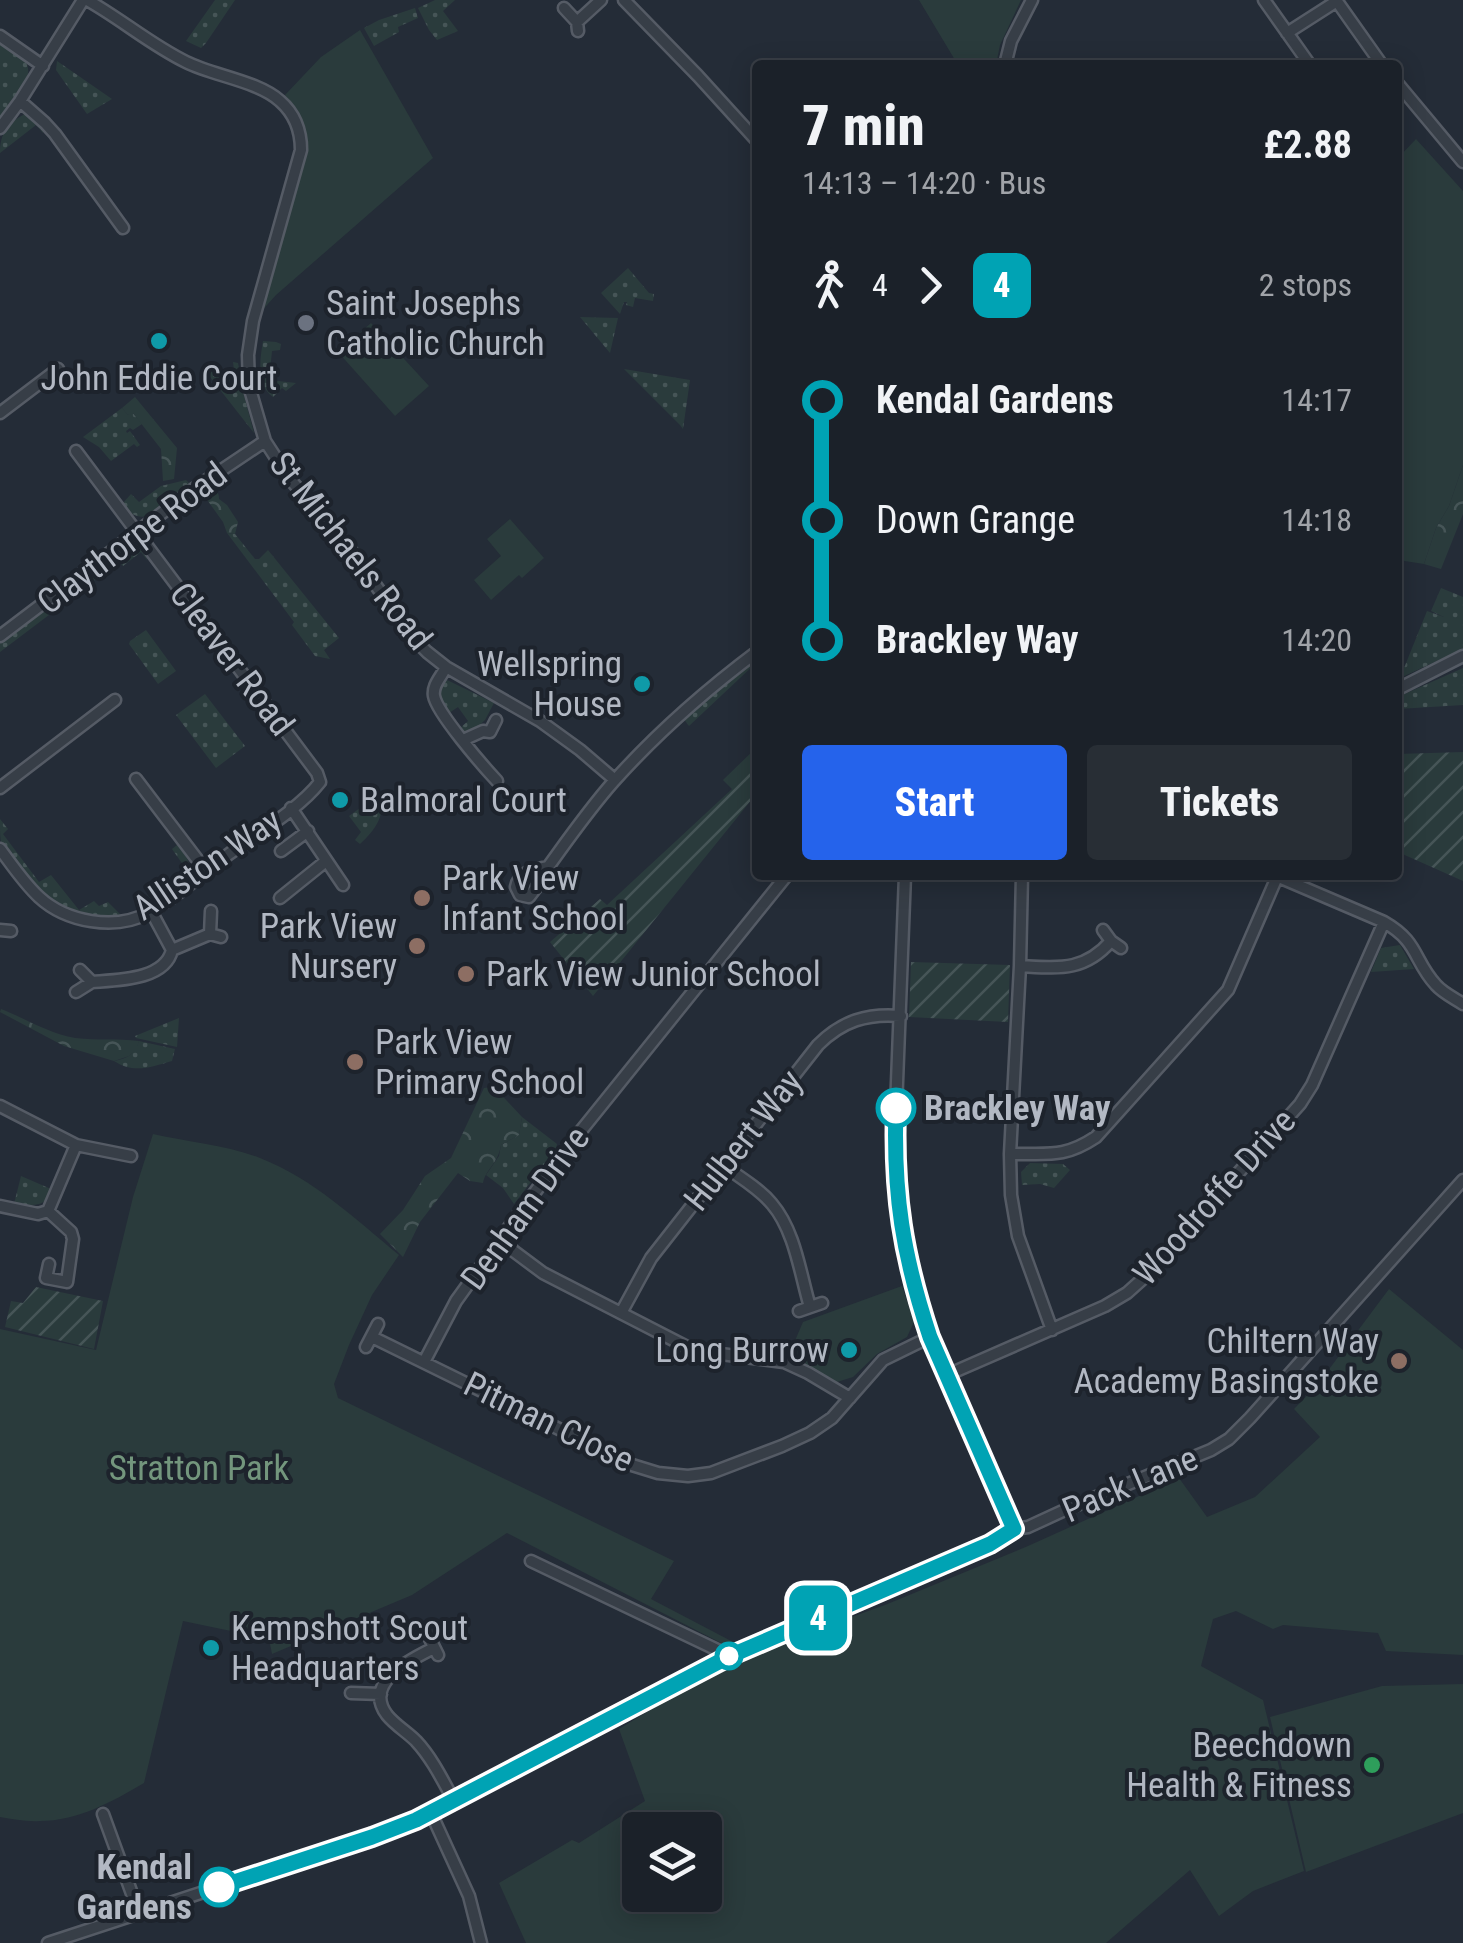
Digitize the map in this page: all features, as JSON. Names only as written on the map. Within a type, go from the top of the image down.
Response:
[{"type":"street","points":[[0,128],[85,0]]},
{"type":"street","name":"St Michaels Road","points":[[85,0],[174,56],[268,92],[290,110],[301,140],[299,161],[253,321],[248,355],[250,386],[265,441],[288,478],[354,554],[411,636],[427,652],[540,721],[615,780]]},
{"type":"street","points":[[564,8],[577,26],[600,0]]},
{"type":"street","points":[[624,0],[752,135]]},
{"type":"street","points":[[1006,60],[1010,41],[1032,0]]},
{"type":"street","points":[[1264,0],[1306,60]]},
{"type":"street","points":[[1287,33],[1336,1],[1378,60]]},
{"type":"street","points":[[0,36],[43,66]]},
{"type":"street","points":[[1402,89],[1463,162]]},
{"type":"street","points":[[20,102],[45,122],[124,228]]},
{"type":"street","points":[[0,414],[58,369]]},
{"type":"street","name":"Claythorpe Road","points":[[0,636],[196,488],[265,441]]},
{"type":"street","name":"Cleaver Road","points":[[76,452],[318,773],[320,782],[316,787]]},
{"type":"street","points":[[1402,687],[1463,656]]},
{"type":"street","points":[[548,868],[615,780],[657,735],[752,657]]},
{"type":"street","points":[[446,666],[435,685],[434,696],[471,753],[497,781]]},
{"type":"street","points":[[0,788],[115,700]]},
{"type":"street","points":[[463,740],[490,732],[496,720]]},
{"type":"street","points":[[136,779],[206,872]]},
{"type":"street","name":"Alliston Way","points":[[0,849],[5,865],[53,908],[74,916],[119,922],[151,911],[316,787]]},
{"type":"street","points":[[291,808],[343,885]]},
{"type":"street","points":[[281,851],[308,831]]},
{"type":"street","points":[[280,898],[326,861]]},
{"type":"street","name":"Denham Drive","points":[[424,1362],[456,1302],[576,1137],[783,880]]},
{"type":"street","points":[[904,880],[895,1134],[899,1220],[930,1337],[1014,1529]]},
{"type":"street","points":[[1022,880],[1011,1195],[1018,1236],[1052,1330]]},
{"type":"street","points":[[1010,1154],[1058,1154],[1080,1148],[1096,1136],[1228,990],[1273,880]]},
{"type":"street","points":[[1284,880],[1384,922],[1409,940],[1436,985],[1463,1004]]},
{"type":"street","points":[[76,992],[92,982],[156,971],[170,960],[172,950],[151,911]]},
{"type":"street","points":[[172,950],[215,935],[212,911]]},
{"type":"street","name":"Woodroffe Drive","points":[[947,1376],[1105,1306],[1127,1293],[1178,1242],[1300,1104],[1384,922]]},
{"type":"street","points":[[1020,966],[1066,968],[1089,961],[1116,944],[1103,930]]},
{"type":"street","points":[[80,970],[92,982]]},
{"type":"street","name":"Hulbert Way","points":[[621,1313],[651,1258],[830,1032],[855,1019],[901,1016]]},
{"type":"street","points":[[0,1106],[76,1145],[131,1156]]},
{"type":"street","points":[[48,1211],[76,1145]]},
{"type":"street","points":[[722,1165],[770,1202],[783,1219],[804,1309],[822,1304]]},
{"type":"street","name":"Pack Lane","points":[[48,1943],[372,1837],[430,1813],[730,1656],[990,1544],[1014,1529],[1028,1527],[1211,1450],[1284,1382],[1463,1180]]},
{"type":"street","points":[[0,1206],[38,1214],[48,1211]]},
{"type":"street","points":[[48,1211],[73,1238],[67,1282],[46,1278],[49,1264]]},
{"type":"street","points":[[500,1241],[543,1272],[687,1347],[784,1362],[850,1398]]},
{"type":"street","name":"Pitman Close","points":[[378,1324],[369,1342],[424,1362],[632,1465],[688,1476],[711,1473],[810,1433],[832,1418],[883,1360],[930,1337]]},
{"type":"street","points":[[532,1561],[730,1656]]},
{"type":"street","points":[[427,1633],[436,1652],[400,1667],[386,1680],[381,1694],[385,1712],[421,1748],[454,1801]]},
{"type":"street","points":[[351,1694],[381,1694]]},
{"type":"street","points":[[430,1813],[469,1896],[481,1943]]},
{"type":"street","points":[[103,1814],[139,1913]]},
{"type":"street","points":[[98,1927],[103,1943]]},
{"type":"green space","points":[[215,0],[235,0],[201,48],[186,41]]},
{"type":"green space","points":[[435,0],[455,0],[443,11],[458,31],[437,40],[418,8]]},
{"type":"green space","points":[[919,0],[1021,0],[997,60],[955,60]]},
{"type":"green space","points":[[415,8],[418,18],[398,27],[399,32],[374,46],[364,28]]},
{"type":"green space","points":[[360,30],[433,158],[258,315],[303,160],[303,125],[285,95],[321,57]]},
{"type":"green space","points":[[0,43],[21,57],[28,69],[20,93],[0,120]]},
{"type":"green space","points":[[57,61],[112,99],[87,114],[56,70]]},
{"type":"green space","points":[[25,114],[35,117],[43,133],[36,125],[0,153],[6,130]]},
{"type":"green space","points":[[1416,139],[1463,191],[1463,465],[1424,564],[1402,561],[1402,154]]},
{"type":"green space","points":[[628,268],[654,294],[653,301],[635,298],[633,307],[624,302],[620,314],[601,293]]},
{"type":"green space","points":[[580,317],[618,318],[610,353]]},
{"type":"green space","points":[[371,323],[429,386],[395,416],[338,352]]},
{"type":"green space","points":[[263,341],[281,344],[280,350],[272,351],[269,380],[296,383],[286,391],[282,388],[273,397],[262,379]]},
{"type":"green space","points":[[233,362],[238,363],[237,379],[254,433],[203,368],[212,368],[216,375],[234,370]]},
{"type":"green space","points":[[624,369],[690,380],[683,429],[680,425]]},
{"type":"green space","points":[[135,397],[177,448],[174,479],[163,481],[161,449],[133,413],[128,415],[122,408]]},
{"type":"green space","points":[[122,408],[128,415],[132,412],[142,424],[126,431],[140,445],[134,444],[111,461],[83,437]]},
{"type":"green space","points":[[1463,465],[1463,514],[1441,569],[1424,564],[1436,528],[1449,506]]},
{"type":"green space","points":[[186,480],[192,486],[157,513],[139,516],[123,503],[131,494],[139,502],[161,486]]},
{"type":"green space","points":[[200,490],[216,490],[238,522],[235,534],[227,533]]},
{"type":"green space","points":[[510,519],[544,558],[491,600],[474,580],[501,556],[487,539]]},
{"type":"green space","points":[[227,533],[235,534],[255,559],[268,550],[339,638],[324,650],[330,659],[315,656]]},
{"type":"green space","points":[[139,546],[146,552],[147,560],[141,552],[123,566],[119,562],[0,652],[0,641],[122,551]]},
{"type":"green space","points":[[1441,588],[1463,597],[1463,649],[1402,677],[1427,611],[1444,617],[1431,611]]},
{"type":"green space","points":[[146,630],[176,671],[158,684],[129,644]]},
{"type":"green space","points":[[752,661],[752,667],[689,726],[683,718]]},
{"type":"green space","points":[[1463,668],[1463,705],[1402,709],[1402,695]]},
{"type":"green space","points":[[447,680],[494,703],[485,720],[471,733],[459,729],[468,721],[458,707],[449,713],[437,695]]},
{"type":"green space","points":[[205,694],[245,746],[216,768],[176,715]]},
{"type":"green space","points":[[752,752],[752,799],[593,996],[550,942],[600,899],[607,905],[732,789],[723,780]]},
{"type":"green space","points":[[1463,752],[1463,881],[1402,854],[1402,754]]},
{"type":"green space","points":[[382,792],[378,821],[360,844],[355,840],[361,832],[349,816]]},
{"type":"green space","points":[[0,819],[8,829],[3,834],[39,882],[51,875],[79,910],[94,901],[99,906],[108,902],[121,915],[80,915],[43,892],[6,852],[1,842]]},
{"type":"green space","points":[[177,845],[189,863],[189,877],[139,910],[141,904],[186,869],[172,849]]},
{"type":"green space","points":[[1400,945],[1414,969],[1371,972],[1381,948]]},
{"type":"green space","points":[[911,962],[1010,965],[1008,1022],[909,1017]]},
{"type":"green space","points":[[1,1009],[66,1036],[139,1041],[129,1056],[114,1061],[64,1046],[0,1012]]},
{"type":"green space","points":[[179,1018],[177,1047],[135,1036]]},
{"type":"green space","points":[[139,1041],[175,1049],[172,1061],[136,1068],[114,1061],[130,1055]]},
{"type":"green space","points":[[494,1087],[522,1117],[519,1135],[501,1145],[483,1183],[458,1173],[420,1222],[403,1257],[380,1234],[403,1210],[425,1176],[451,1158],[484,1088]]},
{"type":"green space","points":[[522,1117],[557,1144],[514,1204],[503,1188],[486,1175],[499,1156],[501,1145],[519,1135]]},
{"type":"green space","name":"Stratton Park","points":[[153,1134],[234,1150],[280,1167],[333,1201],[399,1255],[372,1295],[349,1345],[334,1384],[338,1398],[674,1561],[651,1599],[735,1643],[729,1647],[507,1533],[412,1595],[272,1654],[269,1639],[183,1621],[144,1783],[67,1818],[35,1821],[0,1817],[0,1329],[96,1350],[133,1197]]},
{"type":"green space","points":[[1030,1163],[1063,1164],[1070,1170],[1054,1188],[1022,1185],[1021,1172]]},
{"type":"green space","points":[[21,1176],[51,1189],[46,1200],[14,1204]]},
{"type":"green space","points":[[902,1286],[914,1322],[907,1337],[877,1354],[853,1377],[834,1383],[788,1357],[803,1322]]},
{"type":"green space","points":[[36,1287],[103,1301],[94,1349],[5,1327],[11,1301],[23,1303]]},
{"type":"green space","points":[[1389,1289],[1463,1350],[1463,1655],[1386,1651],[1378,1633],[1283,1625],[1273,1629],[1236,1611],[1213,1619],[1201,1666],[1263,1700],[1304,1871],[1253,1891],[1219,1916],[1190,1870],[1106,1943],[526,1943],[499,1883],[572,1840],[579,1843],[622,1816],[622,1912],[722,1912],[722,1812],[628,1812],[645,1801],[619,1729],[701,1679],[782,1642],[1028,1546],[1179,1478],[1207,1517],[1255,1497],[1320,1437],[1294,1409],[1318,1384]]},
{"type":"green space","name":"Beechdown Health & Fitness","points":[[1463,1684],[1463,1813],[1306,1872],[1270,1717],[1382,1686]]},
{"type":"bus line","name":"4","points":[[219,1887],[416,1820],[730,1656],[990,1544],[1014,1529],[930,1337],[911,1274],[899,1220],[896,1108]]},
{"type":"place","name":"Saint Josephs Catholic Church","points":[[306,323]]},
{"type":"place","name":"John Eddie Court","points":[[159,341]]},
{"type":"place","name":"Wellspring House","points":[[642,684]]},
{"type":"place","name":"Balmoral Court","points":[[340,800]]},
{"type":"place","name":"Park View Infant School","points":[[422,898]]},
{"type":"place","name":"Park View Nursery","points":[[417,946]]},
{"type":"place","name":"Park View Junior School","points":[[466,974]]},
{"type":"place","name":"Park View Primary School","points":[[355,1062]]},
{"type":"place","name":"Brackley Way","points":[[896,1108]]},
{"type":"place","name":"Long Burrow","points":[[849,1350]]},
{"type":"place","name":"Chiltern Way Academy Basingstoke","points":[[1399,1361]]},
{"type":"place","name":"Kempshott Scout Headquarters","points":[[211,1648]]},
{"type":"place","name":"Beechdown Health & Fitness","points":[[1372,1765]]},
{"type":"place","name":"Kendal Gardens","points":[[219,1887]]}]
